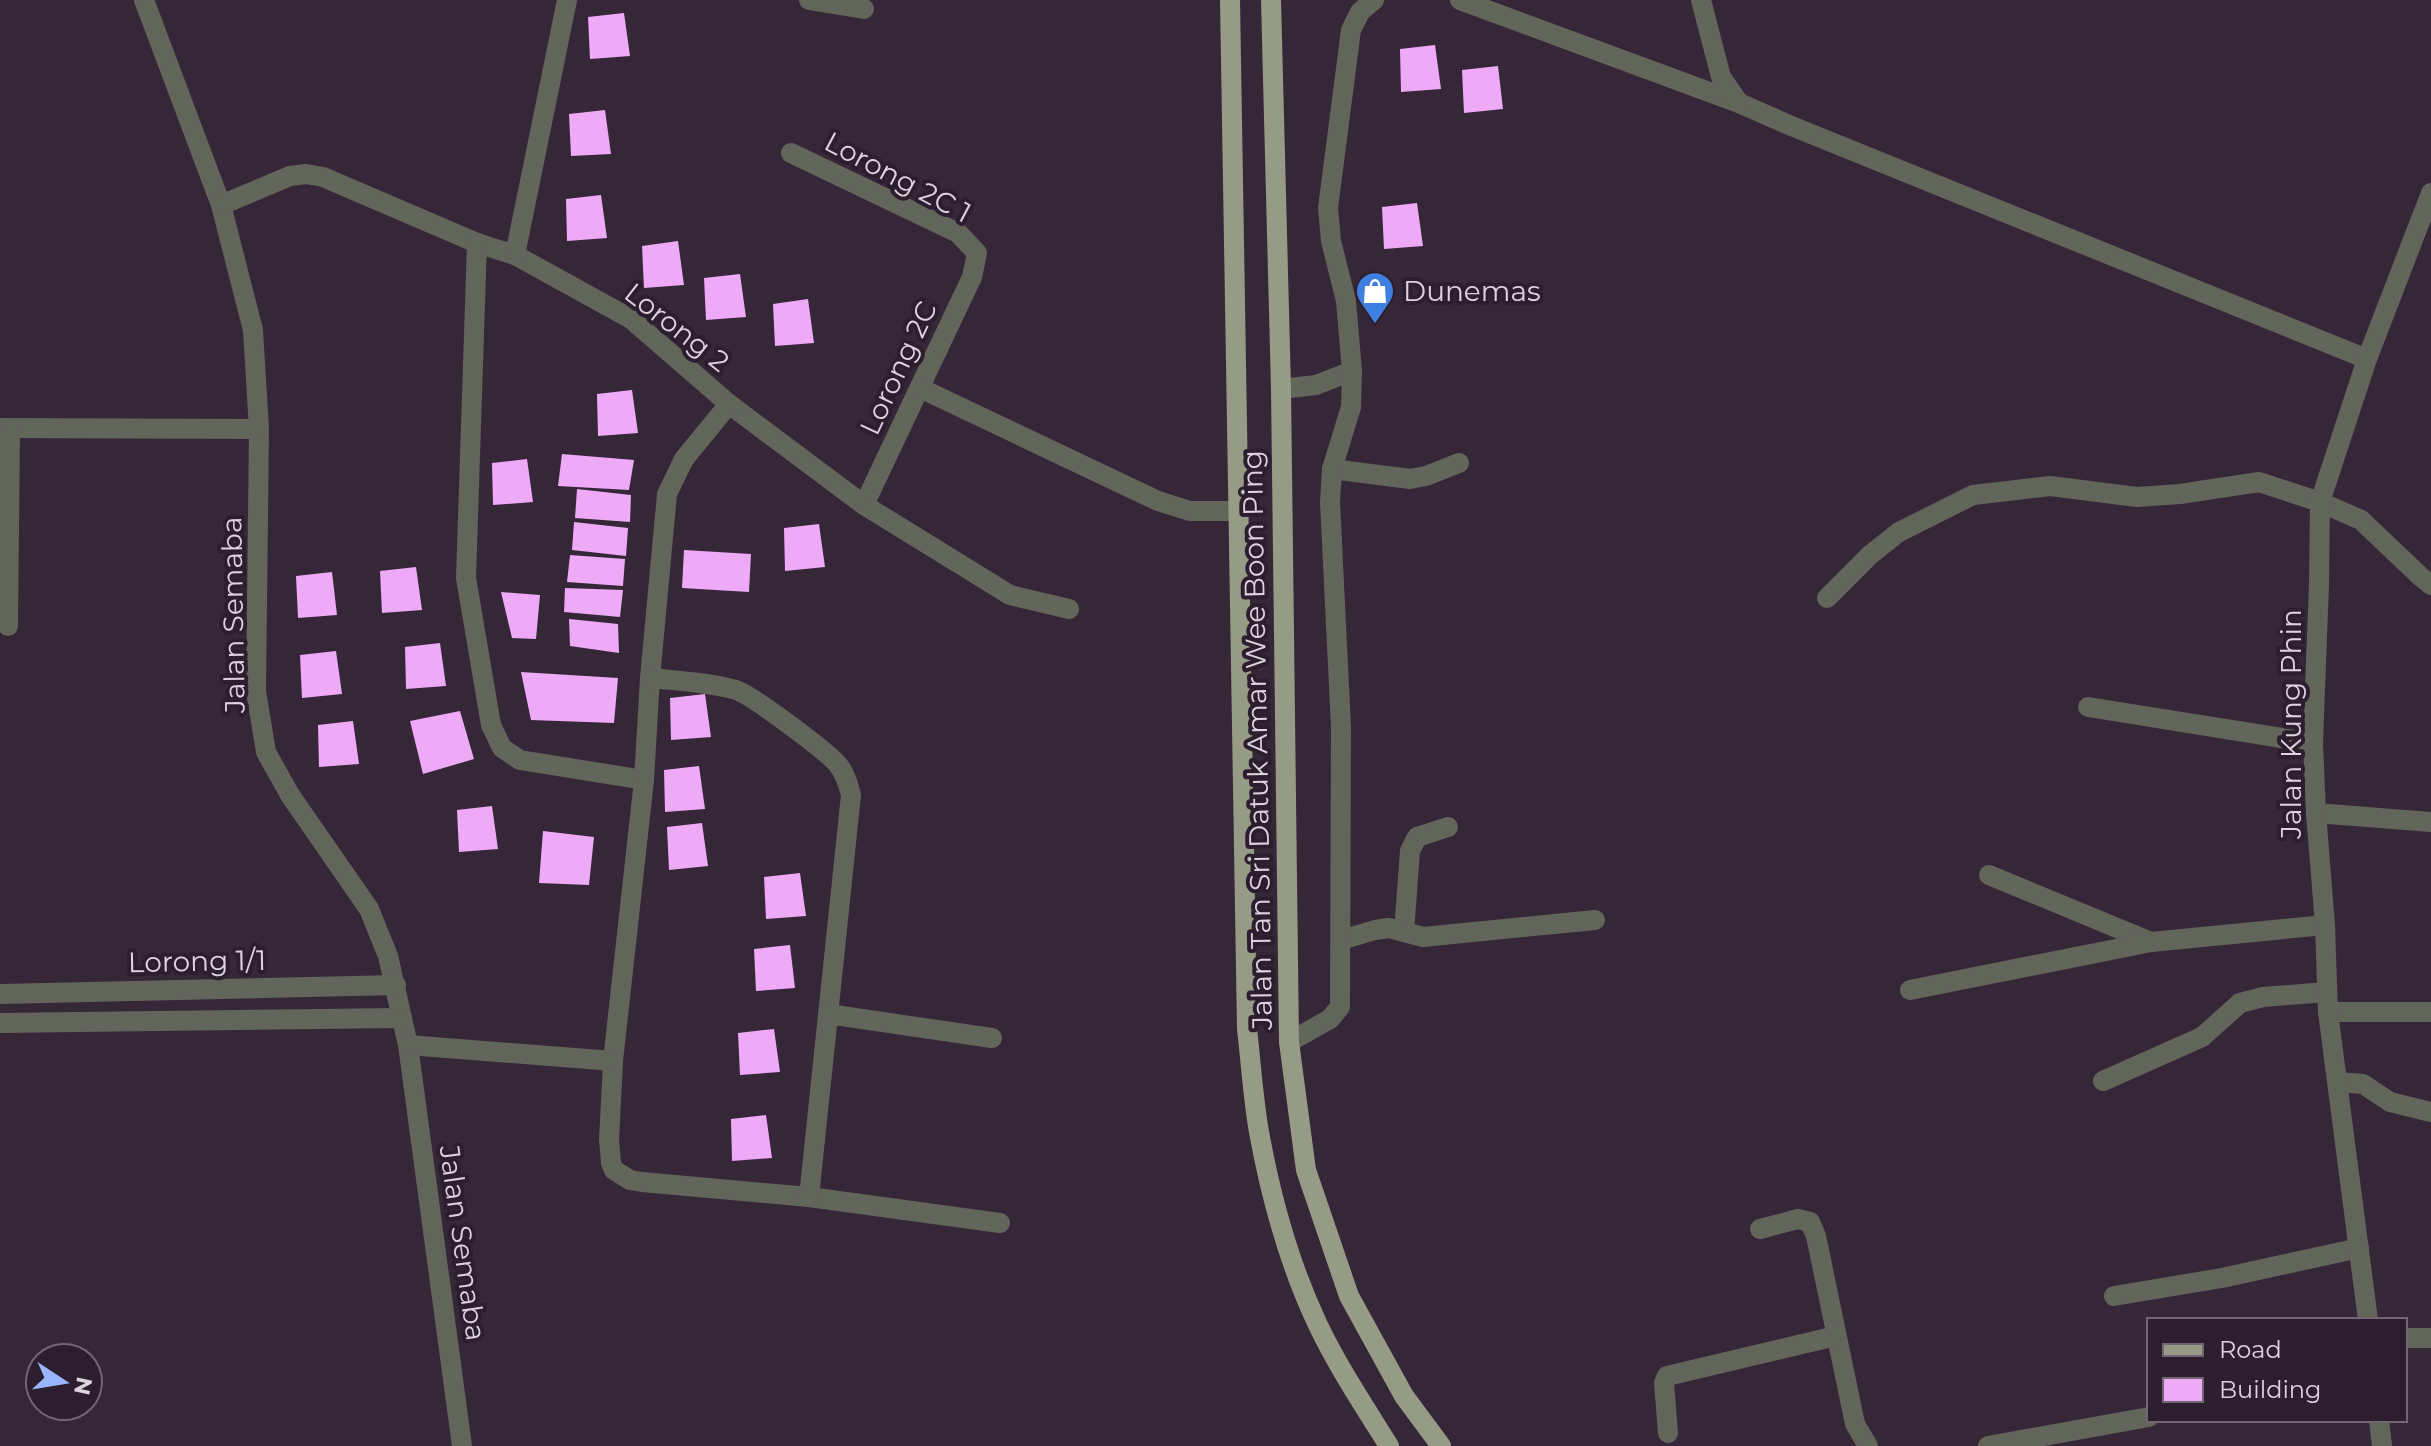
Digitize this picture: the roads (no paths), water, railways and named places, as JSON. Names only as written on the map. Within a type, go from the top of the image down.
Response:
[{"type":"main road","name":"Jalan Tan Sri Datuk Amar Wee Boon Ping","points":[[1230,0],[1247,1029],[1258,1130],[1273,1202],[1317,1324],[1389,1446]]},
{"type":"main road","name":"Jalan Tan Sri Datuk Amar Wee Boon Ping","points":[[1271,0],[1281,389],[1289,1042],[1306,1170],[1349,1296],[1404,1396],[1441,1446]]},
{"type":"street","name":"Jalan Semaba","points":[[144,0],[221,205],[253,330],[259,429],[256,691],[266,752],[290,795],[369,909],[388,956],[408,1045],[462,1446]]},
{"type":"street","points":[[515,255],[567,0]]},
{"type":"street","points":[[809,0],[864,9]]},
{"type":"street","points":[[1289,1042],[1330,1019],[1340,1007],[1341,727],[1330,502],[1332,469],[1351,407],[1352,371],[1346,301],[1331,241],[1328,208],[1351,30],[1360,12],[1374,0]]},
{"type":"street","points":[[1460,0],[1739,103],[2367,359]]},
{"type":"street","points":[[1701,0],[1721,77],[1739,103]]},
{"type":"street","name":"Lorong 2C 1","points":[[791,153],[958,233],[977,253]]},
{"type":"street","name":"Lorong 2","points":[[221,205],[290,176],[306,174],[323,177],[477,243],[515,255],[631,319],[729,404],[864,505],[1010,595],[1069,609]]},
{"type":"street","name":"Jalan Kung Phin","points":[[2368,1318],[2328,1002],[2316,813],[2313,743],[2320,502],[2367,359],[2431,193]]},
{"type":"street","points":[[477,243],[466,578],[491,725],[502,748],[520,760],[644,780]]},
{"type":"street","name":"Lorong 2C","points":[[864,505],[972,277],[977,253]]},
{"type":"street","points":[[1281,389],[1316,385],[1352,371]]},
{"type":"street","points":[[920,388],[1158,501],[1190,511],[1240,511]]},
{"type":"street","points":[[729,404],[684,459],[667,494],[644,780],[613,1061],[609,1140],[611,1163],[620,1176],[642,1182],[809,1197],[1000,1223]]},
{"type":"street","points":[[8,626],[5,428],[259,429]]},
{"type":"street","points":[[1332,469],[1410,479],[1459,463]]},
{"type":"street","points":[[1827,598],[1870,555],[1899,532],[1973,495],[2050,486],[2137,497],[2259,482],[2320,502],[2361,520],[2431,585]]},
{"type":"street","points":[[650,678],[739,690],[838,764],[847,779],[851,795],[809,1197]]},
{"type":"street","points":[[2088,707],[2313,743]]},
{"type":"street","points":[[2316,813],[2431,822]]},
{"type":"street","points":[[1404,932],[1410,851],[1417,837],[1448,827]]},
{"type":"street","points":[[1989,875],[2151,942]]},
{"type":"street","points":[[1341,940],[1389,928],[1423,937],[1595,920]]},
{"type":"street","points":[[1910,990],[2151,942],[2325,925]]},
{"type":"street","name":"Lorong 1/1","points":[[0,994],[396,985]]},
{"type":"street","points":[[2103,1081],[2202,1037],[2240,1003],[2263,997],[2431,1012]]},
{"type":"street","points":[[828,1014],[992,1038]]},
{"type":"street","points":[[0,1023],[402,1018]]},
{"type":"street","points":[[408,1045],[613,1061]]},
{"type":"street","points":[[2338,1082],[2363,1084],[2390,1102],[2431,1112]]},
{"type":"street","points":[[1760,1229],[1798,1219],[1810,1222],[1816,1236],[1855,1424],[1868,1446]]},
{"type":"street","points":[[2114,1296],[2222,1278],[2359,1248]]},
{"type":"street","points":[[1668,1433],[1664,1383],[1667,1376],[1836,1336]]},
{"type":"street","points":[[2407,1338],[2431,1338]]},
{"type":"street","points":[[1988,1446],[2147,1417]]},
{"type":"street","points":[[2379,1422],[2382,1446]]},
{"type":"place","name":"Dunemas","points":[[1375,325]]}]
